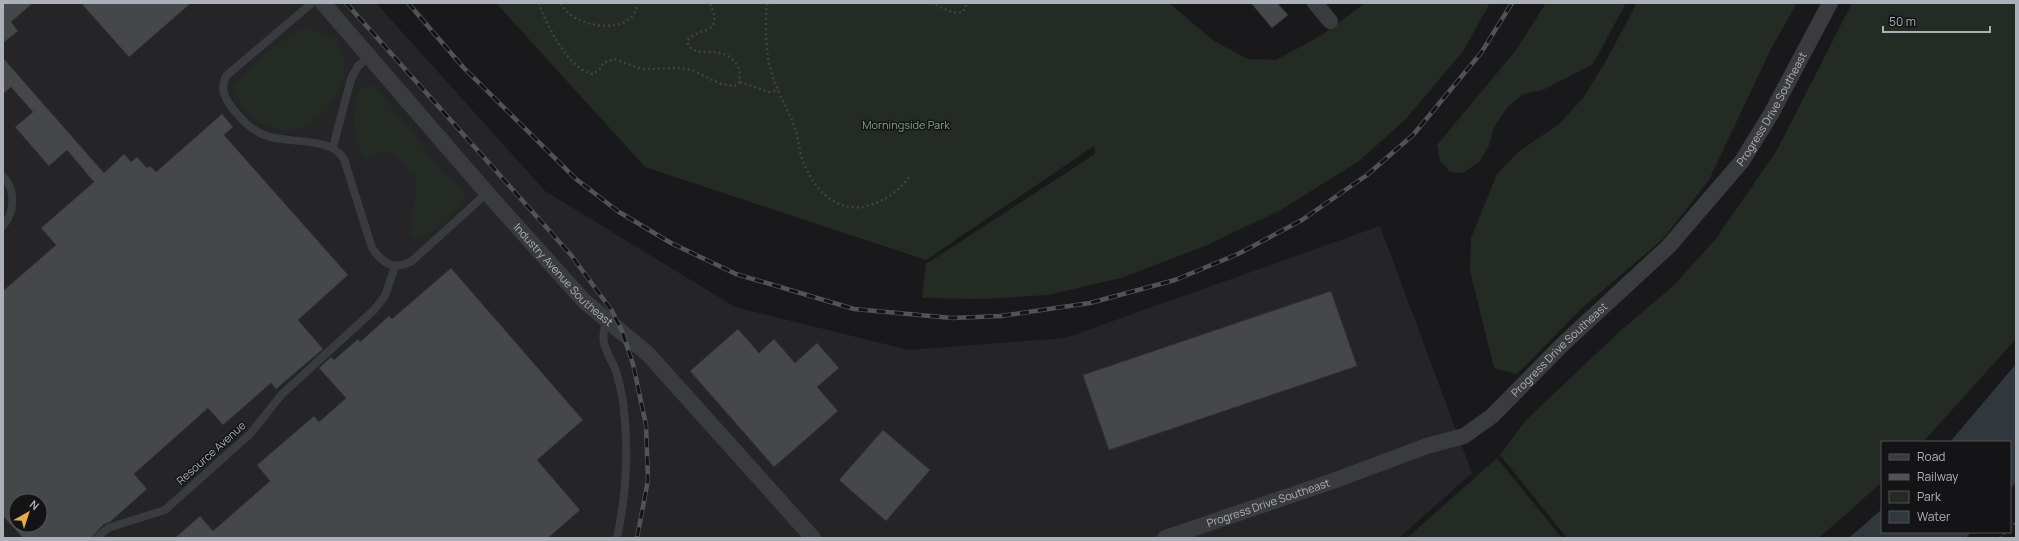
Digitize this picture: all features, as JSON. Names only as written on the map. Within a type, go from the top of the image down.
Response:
[{"type":"street","name":"Industry Avenue Southeast","points":[[323,3],[487,193],[584,301],[648,354],[814,538]]},
{"type":"street","points":[[1315,3],[1330,22]]},
{"type":"street","name":"Progress Drive Southeast","points":[[1165,538],[1330,482],[1427,446],[1464,436],[1492,416],[1562,344],[1669,246],[1742,161],[1771,114],[1830,3]]},
{"type":"lane","points":[[312,3],[226,76],[223,84],[223,94],[228,104],[246,124],[255,131],[276,138],[326,145],[333,147],[339,152],[344,159],[372,248],[386,263],[395,266],[404,266],[412,261],[487,193]]},
{"type":"lane","points":[[333,147],[351,79],[358,66],[369,57]]},
{"type":"lane","points":[[3,176],[11,190],[13,201],[11,213],[3,226]]},
{"type":"lane","name":"Resource Avenue","points":[[97,538],[108,528],[165,510],[251,433],[282,394],[374,310],[385,296],[395,266]]},
{"type":"lane","points":[[606,319],[604,342],[616,372],[623,400],[627,459],[624,503],[617,538]]},
{"type":"path","points":[[539,3],[560,44],[576,66],[587,74],[593,74],[601,68],[603,63],[614,59],[642,69],[682,68],[694,71],[729,86],[734,86],[740,82]]},
{"type":"path","points":[[561,3],[563,7],[577,19],[592,24],[616,26],[629,21],[635,14],[637,3]]},
{"type":"path","points":[[710,3],[716,16],[713,23],[710,28],[690,38],[687,41],[688,46],[696,52],[717,51],[730,57],[740,71],[740,82]]},
{"type":"path","points":[[767,3],[766,46],[773,76],[796,132],[799,149],[805,167],[823,194],[839,205],[862,208],[888,198],[897,191],[908,177]]},
{"type":"path","points":[[931,3],[957,13],[963,12],[967,7],[967,3]]},
{"type":"path","points":[[740,82],[769,92],[779,90]]},
{"type":"shaded area","points":[[3,3],[376,3],[545,191],[735,307],[909,350],[1065,338],[1380,226],[1472,473],[1399,538],[3,538]]},
{"type":"green space","name":"Morningside Park","points":[[496,3],[1169,3],[1214,41],[1248,59],[1276,60],[1322,35],[1365,3],[1490,3],[1464,50],[1405,120],[1359,161],[1279,211],[1205,246],[1121,278],[1048,295],[985,299],[922,298],[926,264],[1095,154],[1094,146],[926,260],[645,167]]},
{"type":"green space","points":[[1546,3],[1626,3],[1593,64],[1543,90],[1523,94],[1508,107],[1494,127],[1489,145],[1479,162],[1463,173],[1450,172],[1440,161],[1437,145],[1516,50]]},
{"type":"green space","points":[[1637,3],[1797,3],[1771,49],[1709,180],[1663,239],[1581,309],[1517,374],[1494,368],[1470,271],[1471,238],[1497,174],[1518,152],[1559,124],[1583,98],[1606,61]]},
{"type":"green space","points":[[1852,3],[2016,3],[2016,339],[1924,441],[1881,441],[1881,483],[1819,538],[1567,538],[1500,455],[1527,419],[1618,333],[1672,287],[1715,240],[1777,150]]},
{"type":"green space","points":[[303,29],[330,37],[343,53],[344,74],[336,96],[321,115],[301,128],[278,130],[250,115],[238,99],[233,86],[265,53],[284,39]]},
{"type":"green space","points":[[370,84],[374,86],[382,95],[445,174],[465,195],[457,210],[444,223],[429,233],[414,239],[410,236],[416,186],[416,171],[410,176],[399,159],[391,153],[382,152],[367,158],[358,144],[355,134],[354,114],[357,95],[361,88]]},
{"type":"green space","points":[[1497,458],[1562,538],[1407,538]]},
{"type":"water","points":[[2016,364],[2016,482],[2011,488],[2011,441],[1951,441]]},
{"type":"water","points":[[1881,510],[1881,533],[1970,533],[1966,538],[1849,538]]},
{"type":"building","points":[[3,3],[33,3],[11,22],[18,31],[3,43]]},
{"type":"building","points":[[81,3],[191,3],[129,57]]},
{"type":"building","points":[[1251,3],[1277,3],[1288,15],[1272,28]]},
{"type":"building","points":[[3,58],[104,173],[124,154],[131,162],[137,157],[147,168],[150,166],[156,172],[222,114],[233,127],[224,135],[348,275],[298,320],[323,349],[276,389],[271,383],[223,425],[208,408],[134,474],[147,489],[110,522],[104,524],[91,538],[23,538],[18,533],[48,533],[48,493],[8,493],[8,522],[3,516],[3,291],[56,245],[41,228],[94,182],[67,150],[49,166],[15,127],[33,112],[11,87],[3,94]]},
{"type":"building","points":[[451,268],[583,420],[537,460],[580,510],[548,538],[175,538],[200,516],[213,531],[270,481],[257,465],[314,416],[319,422],[346,398],[319,368],[331,357],[334,360],[358,339],[360,342],[389,316],[392,319]]},
{"type":"building","points":[[1331,291],[1357,366],[1109,450],[1083,375]]},
{"type":"building","points":[[738,329],[759,353],[774,339],[795,363],[817,343],[839,368],[817,387],[838,411],[774,467],[690,371]]},
{"type":"building","points":[[883,430],[930,470],[886,521],[839,480]]},
{"type":"railway","points":[[346,3],[571,255],[612,311],[622,331],[633,364],[646,425],[648,480],[637,538]]},
{"type":"railway","points":[[408,3],[463,67],[576,179],[619,212],[671,243],[736,274],[854,309],[952,318],[1001,316],[1090,303],[1175,280],[1238,254],[1302,220],[1367,175],[1413,135],[1481,53],[1512,3]]}]
